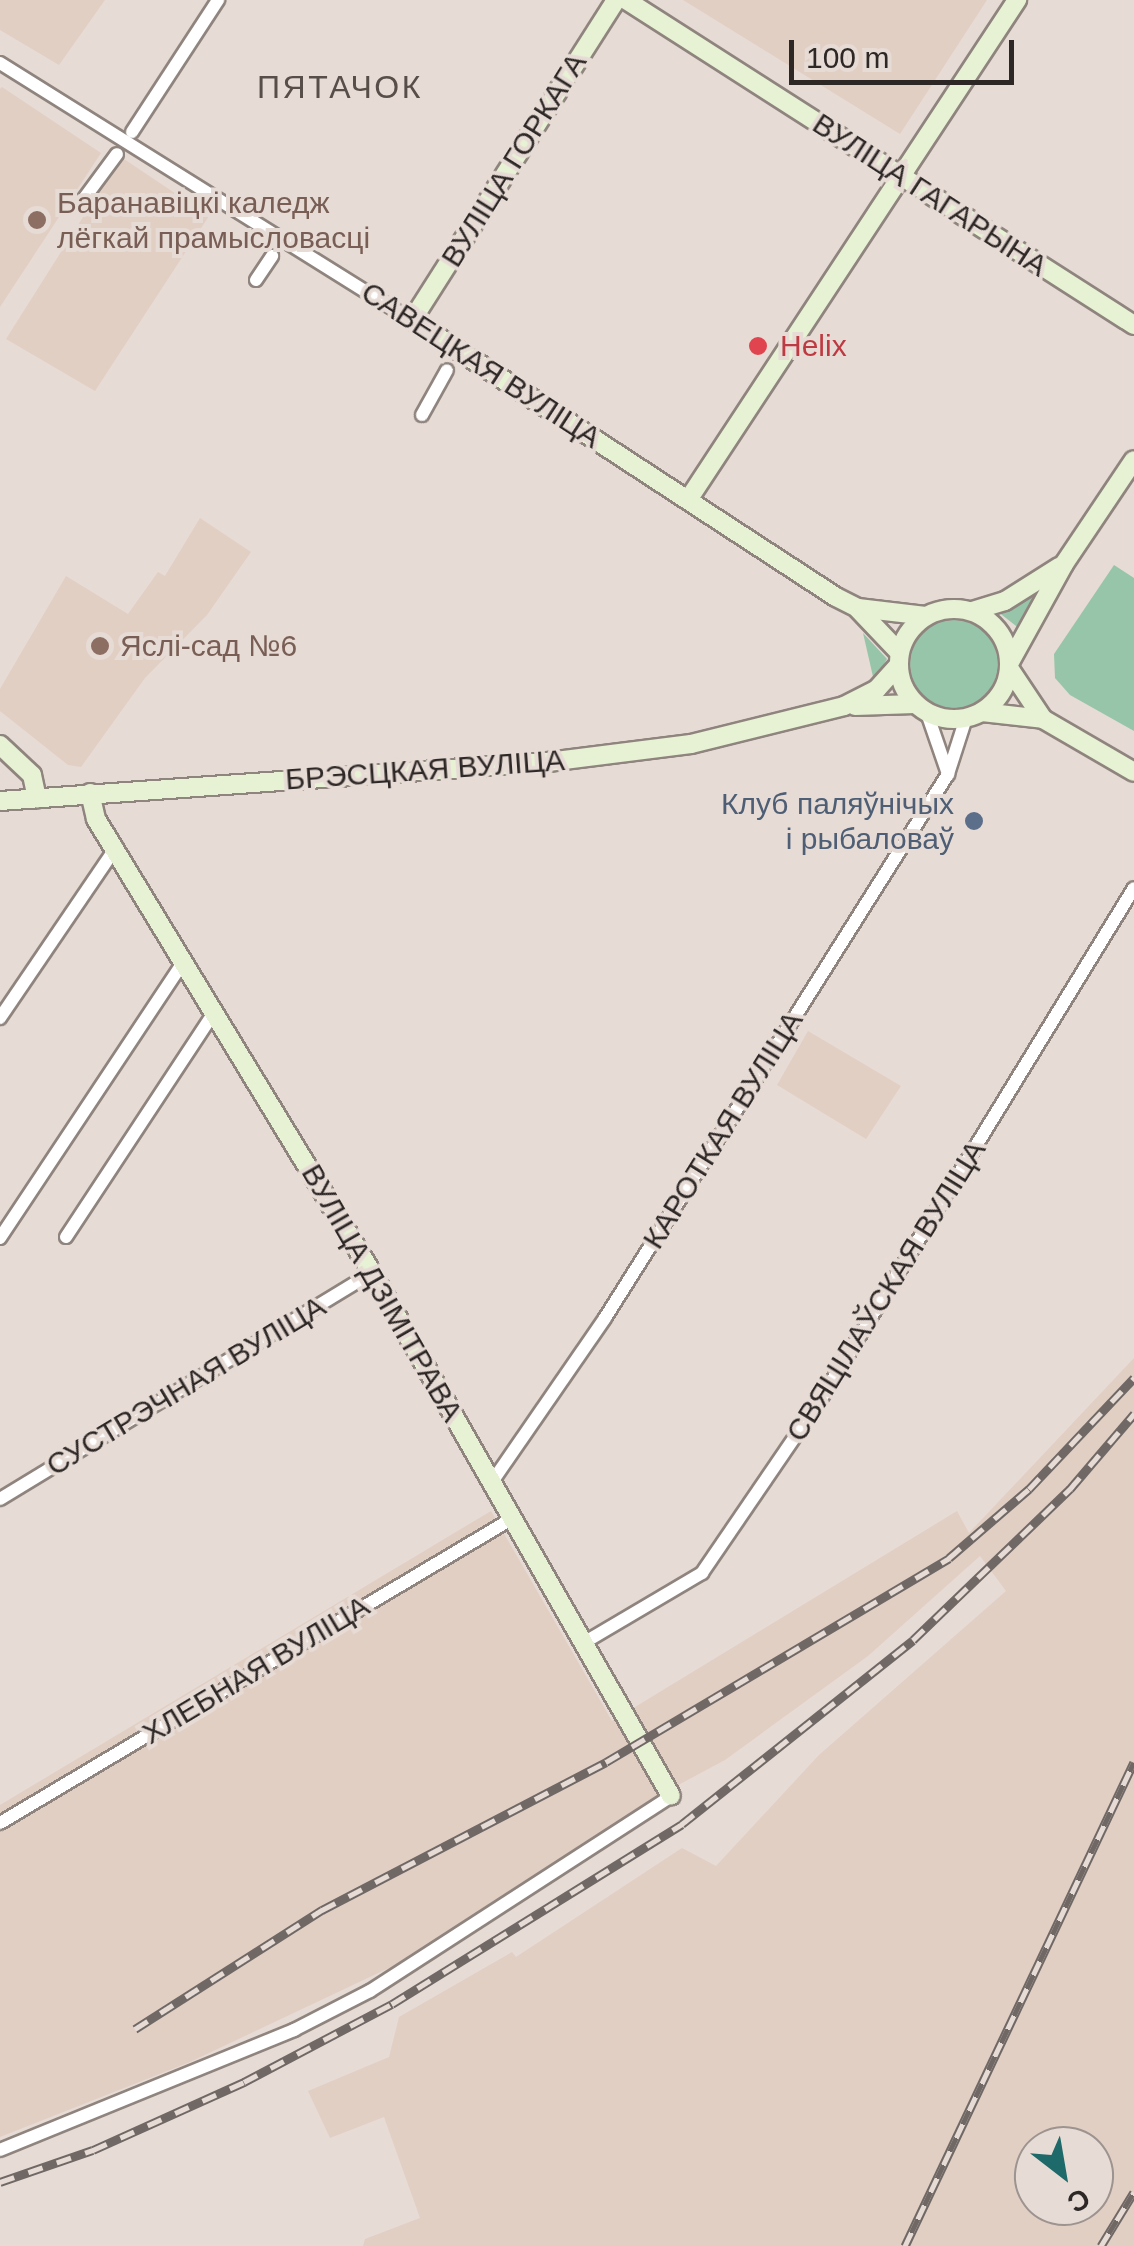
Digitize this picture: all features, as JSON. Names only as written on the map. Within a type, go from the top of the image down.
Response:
[{"type":"street","points":[[132,132],[218,0]]},
{"type":"street","name":"ВУЛІЦА ГОРКАГА","points":[[412,320],[616,0]]},
{"type":"street","name":"ВУЛІЦА ГАГАРЫНА","points":[[626,0],[1134,325]]},
{"type":"street","points":[[688,500],[1017,0]]},
{"type":"street","name":"САВЕЦКАЯ ВУЛІЦА","points":[[0,63],[412,320],[858,608],[899,659]]},
{"type":"street","points":[[83,200],[117,154]]},
{"type":"street","points":[[256,280],[272,256]]},
{"type":"street","points":[[422,415],[447,370]]},
{"type":"street","points":[[974,715],[1001,693],[1010,665],[1064,564],[1134,460]]},
{"type":"street","points":[[948,774],[899,659],[926,616],[972,611],[1005,601],[1064,564]]},
{"type":"street","name":"САВЕЦКАЯ ВУЛІЦА","points":[[858,608],[926,616]]},
{"type":"street","points":[[972,611],[999,631],[1010,665],[1043,718],[1134,772]]},
{"type":"street","name":"БРЭСЦКАЯ ВУЛІЦА","points":[[0,801],[548,762],[691,744],[844,706],[878,690],[899,659]]},
{"type":"street","name":"БРЭСЦКАЯ ВУЛІЦА","points":[[844,706],[921,709]]},
{"type":"street","points":[[921,709],[1043,718]]},
{"type":"street","name":"КАРОТКАЯ ВУЛІЦА","points":[[492,1482],[605,1318],[948,774],[974,715]]},
{"type":"street","points":[[0,745],[32,775],[37,798]]},
{"type":"street","name":"ВУЛІЦА ДЗІМІТРАВА","points":[[90,794],[96,819],[372,1274],[671,1796]]},
{"type":"street","points":[[0,1018],[116,847]]},
{"type":"street","name":"СВЯЦІЛАЎСКАЯ ВУЛІЦА","points":[[585,1642],[702,1573],[824,1394],[1134,888]]},
{"type":"street","points":[[0,1238],[185,960]]},
{"type":"street","points":[[66,1237],[215,1010]]},
{"type":"street","name":"СУСТРЭЧНАЯ ВУЛІЦА","points":[[0,1499],[372,1274]]},
{"type":"street","name":"ХЛЕБНАЯ ВУЛІЦА","points":[[0,1823],[513,1518]]},
{"type":"street","points":[[0,2150],[277,2037],[370,1991],[671,1796]]},
{"type":"shaded area","points":[[0,0],[105,0],[59,65],[0,30]]},
{"type":"shaded area","points":[[683,0],[987,0],[900,134]]},
{"type":"shaded area","name":"Баранавіцкі каледж лёгкай прамысловасці","points":[[0,89],[101,153],[0,307]]},
{"type":"shaded area","points":[[121,157],[209,216],[95,391],[6,339]]},
{"type":"shaded area","name":"Яслі-сад №6","points":[[200,518],[251,552],[207,615],[145,678],[81,767],[68,765],[0,711],[0,689],[66,576],[128,614],[158,572],[165,576]]},
{"type":"shaded area","points":[[808,1031],[901,1086],[866,1139],[777,1085]]},
{"type":"shaded area","points":[[1134,1358],[1134,2246],[363,2246],[365,2239],[420,2218],[384,2117],[330,2138],[308,2091],[389,2057],[399,2017],[512,1952],[516,1957],[682,1848],[716,1866],[819,1755],[1006,1591],[980,1556],[868,1656],[725,1760],[654,1798],[410,1958],[190,2062],[0,2137],[0,1805],[491,1511],[612,1721],[957,1511],[969,1533]]},
{"type":"green space","points":[[1114,565],[1134,578],[1134,731],[1070,695],[1055,678],[1054,654]]},
{"type":"green space","points":[[1046,587],[1020,629],[997,611],[1023,599]]},
{"type":"green space","points":[[954,620],[985,633],[998,664],[985,695],[954,708],[923,695],[910,664],[923,633]]},
{"type":"green space","points":[[863,633],[887,659],[874,681]]},
{"type":"railway","points":[[135,2029],[322,1910],[606,1762],[949,1558],[1029,1489],[1134,1378]]},
{"type":"railway","points":[[0,2182],[93,2150],[244,2082],[392,2004],[682,1824],[913,1640],[1070,1489],[1134,1414]]},
{"type":"railway","points":[[905,2246],[1134,1762]]},
{"type":"railway","points":[[1101,2246],[1134,2192]]},
{"type":"place","name":"Баранавіцкі каледж лёгкай прамысловасці","points":[[37,220]]},
{"type":"place","name":"Helix","points":[[758,346]]},
{"type":"place","name":"Яслі-сад №6","points":[[100,646]]},
{"type":"place","name":"Клуб паляўнічых і рыбаловаў","points":[[974,821]]},
{"type":"district","name":"ПЯТАЧОК","points":[[340,87]]}]
